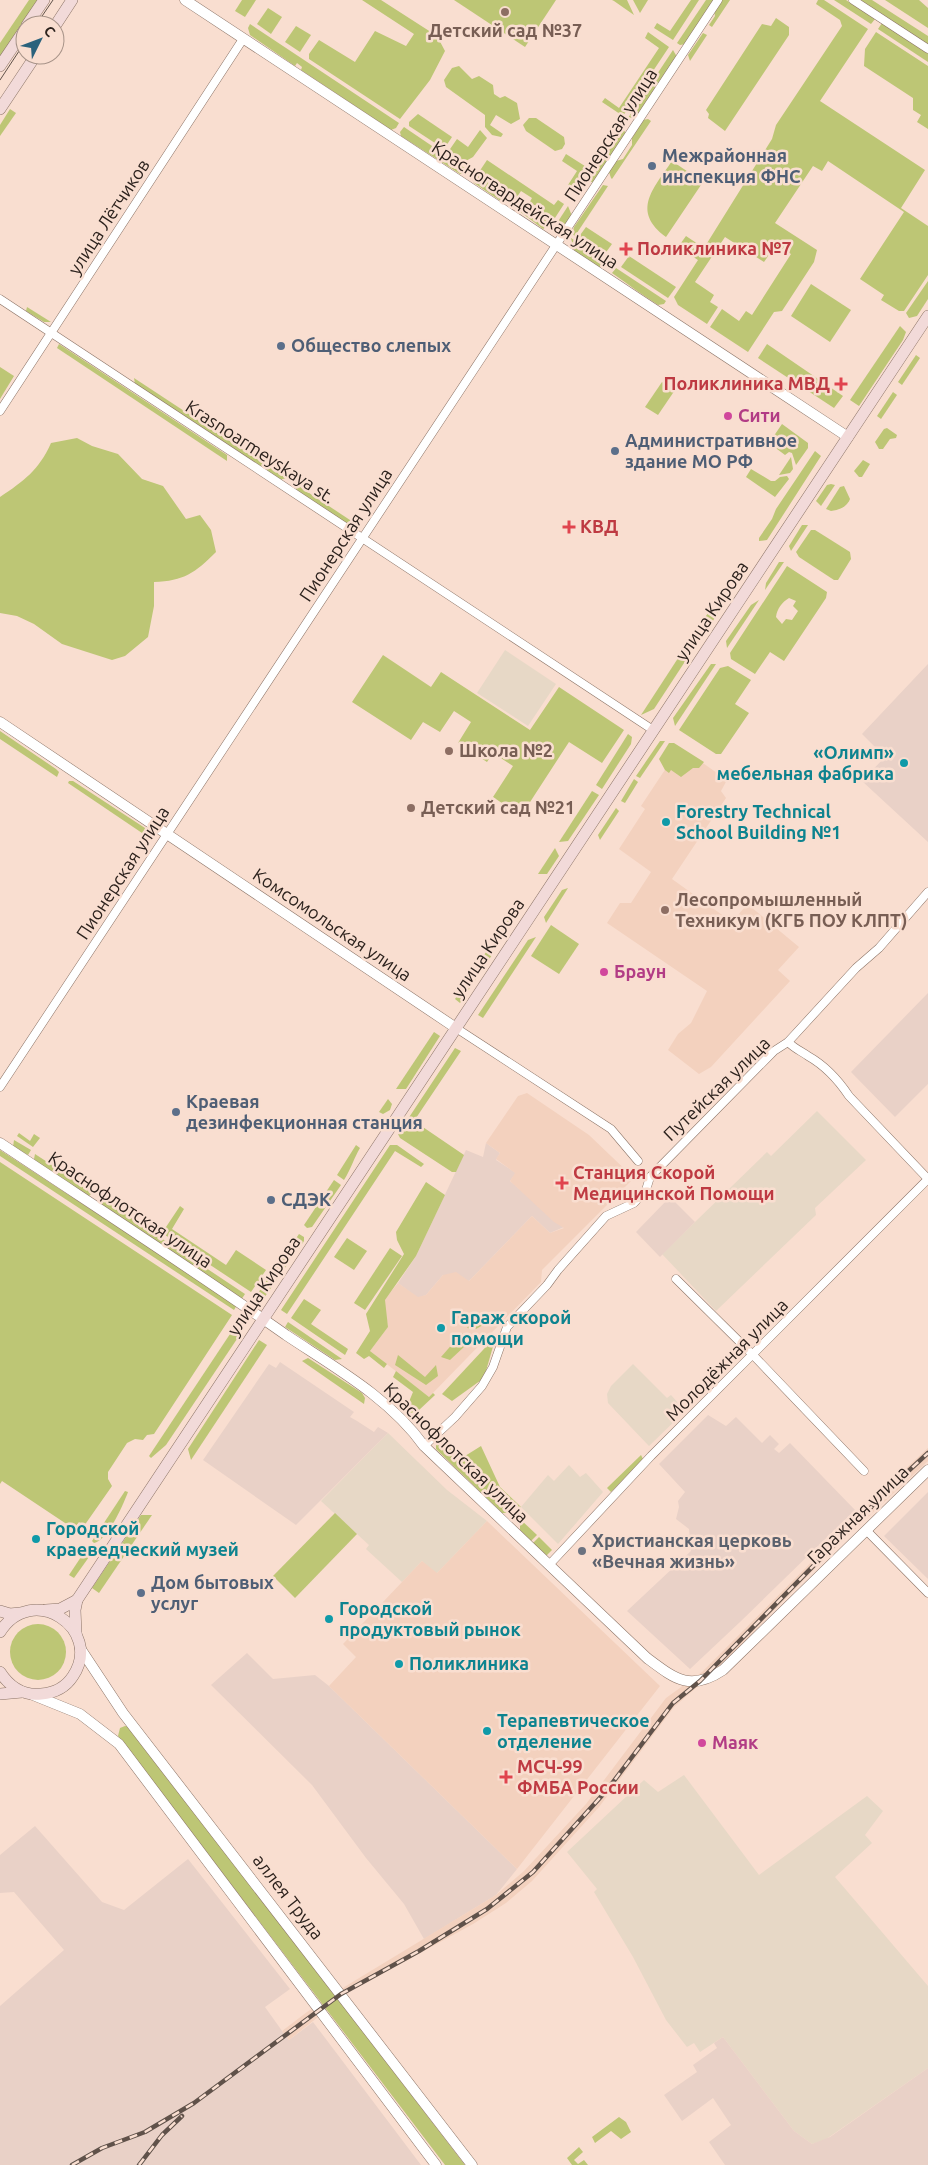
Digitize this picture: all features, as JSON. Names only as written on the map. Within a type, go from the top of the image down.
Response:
[{"type":"main road","points":[[34,15],[44,0]]},
{"type":"main road","points":[[62,15],[72,0]]},
{"type":"main road","points":[[0,66],[15,43]]},
{"type":"main road","points":[[0,109],[29,65]]},
{"type":"main road","name":"улица Кирова","points":[[77,1600],[928,316]]},
{"type":"main road","points":[[0,1611],[10,1614],[60,1609],[77,1600]]},
{"type":"main road","points":[[0,1694],[46,1694],[66,1684],[76,1671],[80,1648],[76,1633],[75,1610],[77,1600]]},
{"type":"main road","points":[[45,1610],[60,1616],[76,1633]]},
{"type":"main road","points":[[0,1632],[9,1621],[22,1613]]},
{"type":"main road","points":[[0,1672],[9,1684],[26,1693]]},
{"type":"street","name":"Красногвардейская улица","points":[[185,0],[848,437]]},
{"type":"street","name":"Пионерская улица","points":[[0,1087],[718,0]]},
{"type":"street","points":[[853,0],[928,49]]},
{"type":"street","name":"улица Лётчиков","points":[[0,411],[243,39]]},
{"type":"street","name":"Krasnoarmeyskaya st.","points":[[0,298],[653,730]]},
{"type":"street","name":"Комсомольская улица","points":[[0,722],[456,1028],[611,1129],[638,1161]]},
{"type":"street","name":"Путейская улица","points":[[424,1446],[455,1417],[482,1386],[493,1367],[506,1327],[547,1285],[606,1216],[634,1203],[646,1190],[650,1176],[774,1051],[788,1042],[856,968],[879,948],[928,892]]},
{"type":"street","points":[[788,1042],[796,1050],[809,1056],[842,1084],[849,1096],[928,1179]]},
{"type":"street","name":"Краснофлотская улица","points":[[0,1143],[370,1392],[413,1431],[424,1446],[647,1658],[674,1678],[687,1682],[700,1681]]},
{"type":"street","name":"Молодёжная улица","points":[[549,1565],[651,1456],[928,1179]]},
{"type":"street","points":[[676,1279],[753,1355],[864,1471]]},
{"type":"street","name":"Гаражная улица","points":[[700,1681],[712,1677],[723,1670],[928,1470]]},
{"type":"street","points":[[867,1531],[928,1593]]},
{"type":"street","name":"аллея Труда","points":[[80,1648],[123,1712],[472,2165]]},
{"type":"street","points":[[26,1693],[80,1714],[119,1744],[436,2165]]},
{"type":"shaded area","points":[[505,650],[556,684],[528,726],[477,693]]},
{"type":"shaded area","points":[[928,664],[928,842],[862,781],[885,757],[862,734]]},
{"type":"shaded area","name":"Лесопромышленный Техникум (КГБ ПОУ КЛПТ)","points":[[680,747],[727,780],[721,791],[726,798],[672,879],[732,922],[744,908],[745,902],[799,947],[778,970],[790,981],[711,1067],[699,1074],[668,1050],[678,1034],[691,1023],[707,991],[607,923],[620,903],[631,903],[651,872],[619,849],[645,809],[641,806]]},
{"type":"shaded area","points":[[928,993],[928,1084],[895,1117],[851,1072]]},
{"type":"shaded area","points":[[527,1093],[589,1135],[634,1178],[542,1270],[541,1282],[429,1397],[370,1351],[388,1327],[384,1300],[398,1283],[418,1297],[426,1295],[443,1275],[456,1272],[469,1281],[532,1216],[550,1233],[564,1228],[554,1222],[510,1181],[515,1173],[496,1159],[500,1153],[486,1143],[518,1096]]},
{"type":"shaded area","points":[[817,1111],[866,1160],[815,1208],[816,1215],[716,1311],[662,1254],[767,1152],[771,1156]]},
{"type":"shaded area","points":[[486,1143],[500,1153],[496,1160],[516,1173],[510,1181],[564,1227],[550,1233],[532,1216],[469,1281],[443,1275],[426,1295],[418,1298],[398,1283],[416,1256],[466,1150],[483,1157]]},
{"type":"shaded area","points":[[670,1197],[695,1222],[660,1257],[636,1232]]},
{"type":"shaded area","points":[[280,1362],[354,1412],[350,1417],[374,1432],[378,1427],[388,1433],[296,1525],[203,1460],[269,1364],[276,1368]]},
{"type":"shaded area","points":[[633,1364],[667,1398],[671,1395],[685,1411],[649,1446],[608,1403],[607,1394],[611,1386]]},
{"type":"shaded area","points":[[708,1415],[726,1426],[736,1417],[762,1443],[770,1435],[779,1444],[774,1449],[779,1453],[790,1443],[855,1510],[690,1669],[627,1611],[691,1551],[689,1529],[676,1519],[679,1507],[678,1501],[685,1492],[659,1464]]},
{"type":"shaded area","name":"Городской продуктовый рынок","points":[[388,1433],[447,1490],[487,1521],[436,1574],[422,1561],[402,1582],[366,1549],[369,1545],[321,1501]]},
{"type":"shaded area","points":[[928,1448],[928,1461],[831,1552],[711,1675],[674,1707],[599,1807],[532,1881],[506,1903],[473,1924],[351,1991],[289,2040],[282,2031],[307,2012],[346,1986],[496,1895],[524,1871],[586,1804],[666,1698],[702,1672],[887,1486]]},
{"type":"shaded area","points":[[569,1465],[580,1477],[586,1473],[603,1492],[558,1544],[521,1507],[548,1475],[554,1481]]},
{"type":"shaded area","points":[[928,1492],[928,1579],[884,1536]]},
{"type":"shaded area","name":"МСЧ-99 ФМБА России","points":[[487,1521],[660,1686],[517,1869],[329,1686],[356,1657],[343,1644],[422,1561],[437,1573]]},
{"type":"shaded area","points":[[247,1653],[273,1679],[315,1675],[329,1686],[517,1869],[496,1895],[424,1939],[404,1904],[366,1858],[312,1785],[211,1685]]},
{"type":"shaded area","points":[[684,1775],[759,1875],[867,1796],[883,1811],[865,1835],[872,1843],[835,1877],[928,1986],[928,2068],[825,2140],[812,2144],[794,2131],[723,2037],[700,2052],[694,2043],[687,2047],[666,2020],[633,1957],[594,1892],[597,1889],[567,1852],[644,1780],[658,1792]]},
{"type":"shaded area","points":[[35,1826],[102,1902],[124,1910],[188,1859],[290,1989],[265,2007],[285,2035],[289,2040],[313,2022],[421,2165],[0,2165],[0,2006],[64,1950],[14,1892],[0,1893],[0,1855]]},
{"type":"shaded area","points":[[723,2037],[794,2131],[812,2144],[830,2137],[928,2068],[928,2165],[725,2165],[709,2142],[731,2125],[713,2098],[682,2121],[664,2095],[697,2072],[693,2065],[717,2048],[714,2043]]},
{"type":"green space","points":[[29,0],[38,0],[28,15],[19,15]]},
{"type":"green space","points":[[242,0],[256,0],[245,17],[235,11]]},
{"type":"green space","points":[[362,0],[381,0],[437,36],[445,51],[430,80],[400,119],[309,59],[309,54],[319,40],[355,62],[375,31],[406,46],[414,34]]},
{"type":"green space","points":[[454,0],[556,0],[525,47]]},
{"type":"green space","points":[[612,0],[627,0],[634,15],[614,1]]},
{"type":"green space","points":[[633,0],[648,0],[640,13]]},
{"type":"green space","points":[[691,0],[699,0],[673,40],[654,28],[657,23],[670,31]]},
{"type":"green space","points":[[706,0],[715,0],[686,44],[680,45],[677,43]]},
{"type":"green space","points":[[722,0],[730,0],[712,27],[709,25],[715,16],[714,11]]},
{"type":"green space","points":[[818,0],[824,0],[868,29],[820,101],[925,170],[901,208],[928,226],[928,275],[904,311],[899,311],[881,300],[884,295],[860,279],[904,212],[828,161],[822,171],[813,166],[775,223],[817,250],[814,262],[782,311],[774,312],[748,352],[710,327],[722,309],[739,321],[746,311],[752,315],[791,254],[776,245],[764,262],[725,237],[695,282],[714,295],[710,302],[718,307],[707,324],[678,305],[674,297],[698,260],[678,247],[686,236],[704,248],[772,139],[776,125],[842,26],[840,20],[816,4]]},
{"type":"green space","points":[[834,0],[846,0],[875,19],[871,24]]},
{"type":"green space","points":[[861,0],[872,0],[928,36],[928,46],[860,2]]},
{"type":"green space","points":[[885,0],[919,0],[928,8],[928,28]]},
{"type":"green space","points":[[268,8],[282,17],[271,34],[257,24]]},
{"type":"green space","points":[[776,18],[789,27],[789,35],[725,131],[708,118],[709,114],[706,110],[762,24],[771,26]]},
{"type":"green space","points":[[15,21],[15,34],[0,57],[0,43]]},
{"type":"green space","points":[[882,23],[928,53],[928,62],[878,29]]},
{"type":"green space","points":[[250,24],[399,123],[396,128],[391,130],[301,70],[302,67],[297,63],[295,66],[250,35],[248,28]]},
{"type":"green space","points":[[296,26],[311,35],[300,52],[285,42]]},
{"type":"green space","points":[[648,32],[669,47],[623,116],[602,102],[605,98],[619,108],[659,48],[645,38]]},
{"type":"green space","points":[[876,32],[928,66],[928,129],[917,122],[921,115],[913,110],[913,98],[864,66],[865,49]]},
{"type":"green space","points":[[703,33],[707,35],[690,61],[688,55]]},
{"type":"green space","points":[[673,50],[677,57],[637,117],[628,118]]},
{"type":"green space","points":[[459,66],[472,79],[479,76],[493,85],[494,94],[500,98],[505,96],[517,103],[520,119],[511,124],[496,115],[490,125],[503,134],[501,137],[492,135],[485,127],[485,115],[446,87],[444,80],[452,68]]},
{"type":"green space","points":[[10,109],[16,113],[0,136],[0,125]]},
{"type":"green space","points":[[418,114],[452,137],[446,146],[441,147],[409,126],[409,122]]},
{"type":"green space","points":[[529,118],[536,118],[564,137],[565,144],[562,149],[555,151],[526,131],[523,125]]},
{"type":"green space","points":[[648,119],[651,121],[612,179],[609,172],[616,161],[623,159],[632,145],[632,138],[643,120]]},
{"type":"green space","points":[[404,127],[466,169],[460,174],[401,136],[400,132]]},
{"type":"green space","points":[[621,127],[626,133],[594,182],[585,182]]},
{"type":"green space","points":[[480,130],[487,138],[473,157],[464,162],[448,152],[457,139],[468,147]]},
{"type":"green space","points":[[566,154],[588,168],[574,189],[568,185],[577,171],[562,161]]},
{"type":"green space","points":[[487,160],[554,205],[558,200],[564,204],[553,221],[528,205],[532,198],[521,191],[517,197],[479,172]]},
{"type":"green space","points":[[672,161],[703,182],[666,237],[655,227],[649,218],[648,209],[653,190]]},
{"type":"green space","points":[[475,174],[551,224],[543,229],[506,201],[502,202],[474,183],[472,179]]},
{"type":"green space","points":[[603,185],[608,186],[575,236],[572,234],[574,227]]},
{"type":"green space","points":[[568,206],[572,216],[563,227],[557,223]]},
{"type":"green space","points":[[586,227],[612,244],[604,255],[578,238]]},
{"type":"green space","points":[[571,238],[605,260],[600,268],[574,251]]},
{"type":"green space","points":[[629,256],[676,287],[668,298],[621,267]]},
{"type":"green space","points":[[616,268],[666,301],[664,304],[658,305],[612,273]]},
{"type":"green space","points":[[928,281],[928,299],[917,316],[909,318],[906,313]]},
{"type":"green space","points":[[811,284],[851,310],[830,342],[791,316]]},
{"type":"green space","points":[[27,307],[51,322],[44,322],[26,311]]},
{"type":"green space","points":[[900,326],[906,332],[903,340],[859,406],[850,400]]},
{"type":"green space","points":[[59,344],[227,455],[227,461],[57,348]]},
{"type":"green space","points":[[767,344],[843,396],[834,408],[758,358]]},
{"type":"green space","points":[[916,355],[920,358],[902,385],[898,382]]},
{"type":"green space","points":[[0,367],[14,376],[0,399]]},
{"type":"green space","points":[[134,378],[286,478],[280,480],[135,384]]},
{"type":"green space","points":[[662,382],[675,390],[658,415],[645,407]]},
{"type":"green space","points":[[893,392],[897,395],[881,419],[877,416]]},
{"type":"green space","points":[[782,424],[808,443],[808,448],[796,465],[792,453],[789,452],[785,455],[769,443]]},
{"type":"green space","points":[[887,428],[897,435],[896,438],[890,439],[883,449],[879,449],[875,442],[884,429]]},
{"type":"green space","points":[[77,438],[92,446],[118,454],[142,479],[163,486],[186,519],[200,515],[211,530],[216,552],[202,565],[181,578],[154,582],[154,606],[148,637],[125,656],[112,660],[62,644],[34,624],[17,616],[0,613],[0,497],[36,468],[51,443]]},
{"type":"green space","points":[[815,451],[821,456],[767,540],[759,541],[776,509]]},
{"type":"green space","points":[[791,457],[793,469],[790,473],[779,475]]},
{"type":"green space","points":[[863,460],[870,464],[862,477],[859,477],[854,471]]},
{"type":"green space","points":[[751,469],[771,481],[787,476],[789,479],[775,497],[746,477]]},
{"type":"green space","points":[[294,483],[353,522],[350,526],[297,491]]},
{"type":"green space","points":[[827,485],[835,485],[821,506],[816,501]]},
{"type":"green space","points":[[844,486],[850,499],[847,504],[834,511],[826,509],[840,487]]},
{"type":"green space","points":[[802,525],[808,525],[791,551],[789,546]]},
{"type":"green space","points":[[811,530],[815,530],[850,552],[851,559],[838,580],[834,580],[799,557],[796,552]]},
{"type":"green space","points":[[779,562],[784,562],[765,590],[766,583]]},
{"type":"green space","points":[[787,566],[827,592],[826,598],[784,661],[770,652],[755,674],[731,659],[730,653]],"holes":[[[789,598],[796,601],[793,606],[798,611],[792,620],[786,619],[782,624],[776,617],[782,604]]]},
{"type":"green space","points":[[759,600],[727,648],[726,641],[751,605]]},
{"type":"green space","points":[[710,610],[717,610],[718,613],[700,641],[692,642],[690,640]]},
{"type":"green space","points":[[684,649],[688,656],[686,660],[654,709],[641,715]]},
{"type":"green space","points":[[383,655],[431,687],[441,672],[530,730],[559,687],[624,730],[602,763],[569,742],[521,816],[493,797],[513,766],[493,753],[487,762],[458,743],[471,722],[454,711],[440,732],[423,722],[411,740],[352,702]]},
{"type":"green space","points":[[711,664],[716,664],[675,726],[673,718]]},
{"type":"green space","points":[[728,666],[751,680],[735,704],[749,713],[721,754],[716,754],[679,730],[720,668]]},
{"type":"green space","points":[[0,731],[56,769],[59,772],[57,777],[0,739]]},
{"type":"green space","points":[[628,734],[632,737],[631,744],[602,789],[596,785]]},
{"type":"green space","points":[[660,741],[665,741],[640,778],[636,776]]},
{"type":"green space","points":[[669,743],[674,743],[704,762],[699,768],[693,768],[681,777],[671,770],[669,773],[665,770],[659,759]]},
{"type":"green space","points":[[634,779],[638,782],[625,803],[621,801]]},
{"type":"green space","points":[[73,781],[145,828],[145,835],[68,783]]},
{"type":"green space","points":[[592,791],[599,795],[568,841],[559,842]]},
{"type":"green space","points":[[616,808],[619,811],[600,840],[598,835]]},
{"type":"green space","points":[[555,848],[559,856],[547,874],[538,874]]},
{"type":"green space","points":[[568,888],[546,923],[544,917],[562,890]]},
{"type":"green space","points":[[510,916],[512,923],[503,936],[497,936]]},
{"type":"green space","points":[[551,925],[579,944],[559,974],[531,956]]},
{"type":"green space","points":[[536,937],[483,1018],[478,1015],[528,940]]},
{"type":"green space","points":[[490,946],[492,955],[460,1003],[455,999]]},
{"type":"green space","points":[[434,1032],[440,1036],[406,1089],[396,1089]]},
{"type":"green space","points":[[455,1048],[461,1051],[414,1121],[464,1155],[456,1172],[452,1172],[400,1138],[398,1134]]},
{"type":"green space","points":[[388,1099],[392,1104],[390,1110],[383,1114],[379,1112]]},
{"type":"green space","points":[[19,1133],[30,1141],[34,1134],[40,1138],[33,1147],[17,1136]]},
{"type":"green space","points":[[14,1140],[31,1150],[28,1155],[13,1147]]},
{"type":"green space","points":[[356,1145],[360,1148],[344,1180],[337,1175]]},
{"type":"green space","points":[[390,1145],[397,1145],[424,1164],[421,1167],[395,1151],[287,1314],[281,1310]]},
{"type":"green space","points":[[0,1150],[237,1305],[234,1310],[0,1156]]},
{"type":"green space","points":[[35,1154],[93,1192],[88,1197],[36,1162],[34,1159]]},
{"type":"green space","points":[[0,1162],[232,1315],[154,1434],[147,1435],[143,1440],[135,1439],[127,1443],[108,1472],[108,1479],[112,1486],[84,1526],[79,1522],[74,1529],[2,1481],[0,1484]]},
{"type":"green space","points":[[334,1180],[341,1185],[312,1227],[307,1228],[304,1225]]},
{"type":"green space","points":[[426,1182],[445,1195],[416,1256],[385,1300],[388,1327],[370,1351],[387,1364],[384,1368],[369,1356],[364,1359],[356,1353],[370,1331],[366,1314],[404,1254],[397,1240],[396,1232]]},
{"type":"green space","points":[[101,1198],[245,1294],[241,1300],[99,1204]]},
{"type":"green space","points":[[180,1206],[184,1209],[172,1229],[226,1265],[236,1250],[266,1270],[251,1292],[162,1233]]},
{"type":"green space","points":[[299,1234],[304,1237],[304,1241],[299,1249],[292,1244]]},
{"type":"green space","points":[[347,1238],[367,1251],[354,1270],[334,1257]]},
{"type":"green space","points":[[390,1248],[402,1256],[365,1310],[354,1303]]},
{"type":"green space","points":[[283,1257],[289,1262],[264,1298],[258,1293]]},
{"type":"green space","points":[[304,1299],[321,1310],[311,1324],[348,1349],[345,1355],[291,1318]]},
{"type":"green space","points":[[482,1312],[485,1318],[483,1325],[476,1329],[467,1328]]},
{"type":"green space","points":[[288,1322],[342,1359],[335,1360],[285,1327]]},
{"type":"green space","points":[[236,1325],[243,1330],[166,1445],[151,1458],[149,1456]]},
{"type":"green space","points":[[462,1333],[466,1340],[465,1346],[450,1360],[441,1357]]},
{"type":"green space","points":[[496,1336],[484,1378],[452,1401],[442,1394]]},
{"type":"green space","points":[[259,1340],[267,1345],[191,1460],[188,1449]]},
{"type":"green space","points":[[398,1355],[425,1377],[436,1365],[438,1376],[426,1385],[395,1365]]},
{"type":"green space","points":[[308,1358],[362,1393],[365,1398],[364,1404],[302,1361]]},
{"type":"green space","points":[[396,1371],[429,1397],[433,1393],[435,1395],[418,1411],[410,1413],[406,1409],[413,1392],[393,1377]]},
{"type":"green space","points":[[436,1440],[465,1456],[481,1446],[500,1487],[521,1507],[515,1513],[502,1513],[436,1449]]},
{"type":"green space","points":[[641,1455],[643,1459],[611,1492],[607,1488]]},
{"type":"green space","points":[[125,1491],[128,1492],[123,1505],[110,1529],[105,1536],[94,1543],[92,1541]]},
{"type":"green space","points":[[335,1513],[357,1534],[295,1598],[273,1576]]},
{"type":"green space","points":[[141,1515],[152,1515],[99,1593],[92,1588]]},
{"type":"green space","points":[[520,1519],[537,1535],[531,1541],[520,1530]]},
{"type":"green space","points":[[539,1537],[552,1550],[546,1556],[533,1543]]},
{"type":"green space","points":[[87,1548],[89,1557],[74,1578],[69,1575]]},
{"type":"green space","points":[[38,1624],[49,1626],[58,1632],[64,1641],[66,1652],[64,1663],[58,1672],[49,1678],[38,1680],[27,1678],[18,1672],[12,1663],[10,1652],[12,1641],[18,1632],[27,1626]]},
{"type":"green space","points":[[130,1727],[465,2165],[445,2165],[118,1736],[120,1728]]},
{"type":"green space","points":[[619,2117],[626,2122],[631,2132],[621,2139],[611,2131],[595,2143],[592,2137]]},
{"type":"green space","points":[[579,2147],[583,2152],[574,2160],[578,2164],[584,2160],[588,2165],[572,2165],[567,2158]]},
{"type":"tram line","points":[[43,15],[53,0]]},
{"type":"tram line","points":[[0,80],[15,57]]},
{"type":"railway","points":[[72,2165],[102,2148],[145,2132],[194,2103],[341,1994],[419,1951],[487,1909],[533,1872],[607,1790],[673,1703],[700,1681],[890,1488],[928,1453]]},
{"type":"railway","points":[[139,2165],[162,2135],[182,2116]]},
{"type":"place","name":"Детский сад №37","points":[[505,12]]},
{"type":"place","name":"Межрайонная инспекция ФНС","points":[[652,166]]},
{"type":"place","name":"Поликлиника №7","points":[[626,249]]},
{"type":"place","name":"Общество слепых","points":[[281,346]]},
{"type":"place","name":"Поликлиника МВД","points":[[841,384]]},
{"type":"place","name":"Сити","points":[[728,416]]},
{"type":"place","name":"Административное здание МО РФ","points":[[615,451]]},
{"type":"place","name":"КВД","points":[[569,527]]},
{"type":"place","name":"Школа №2","points":[[449,751]]},
{"type":"place","name":"«Олимп» мебельная фабрика","points":[[904,763]]},
{"type":"place","name":"Детский сад №21","points":[[411,808]]},
{"type":"place","name":"Forestry Technical School Building №1","points":[[666,822]]},
{"type":"place","name":"Лесопромышленный Техникум (КГБ ПОУ КЛПТ)","points":[[665,910]]},
{"type":"place","name":"Браун","points":[[604,972]]},
{"type":"place","name":"Краевая дезинфекционная станция","points":[[176,1112]]},
{"type":"place","name":"Станция Скорой Медицинской Помощи","points":[[562,1183]]},
{"type":"place","name":"СДЭК","points":[[271,1200]]},
{"type":"place","name":"Гараж скорой помощи","points":[[441,1328]]},
{"type":"place","name":"Городской краеведческий музей","points":[[36,1539]]},
{"type":"place","name":"Христианская церковь «Вечная жизнь»","points":[[582,1551]]},
{"type":"place","name":"Дом бытовых услуг","points":[[141,1593]]},
{"type":"place","name":"Городской продуктовый рынок","points":[[329,1619]]},
{"type":"place","name":"Поликлиника","points":[[399,1664]]},
{"type":"place","name":"Терапевтическое отделение","points":[[487,1731]]},
{"type":"place","name":"Маяк","points":[[702,1743]]},
{"type":"place","name":"МСЧ-99 ФМБА России","points":[[506,1777]]}]
